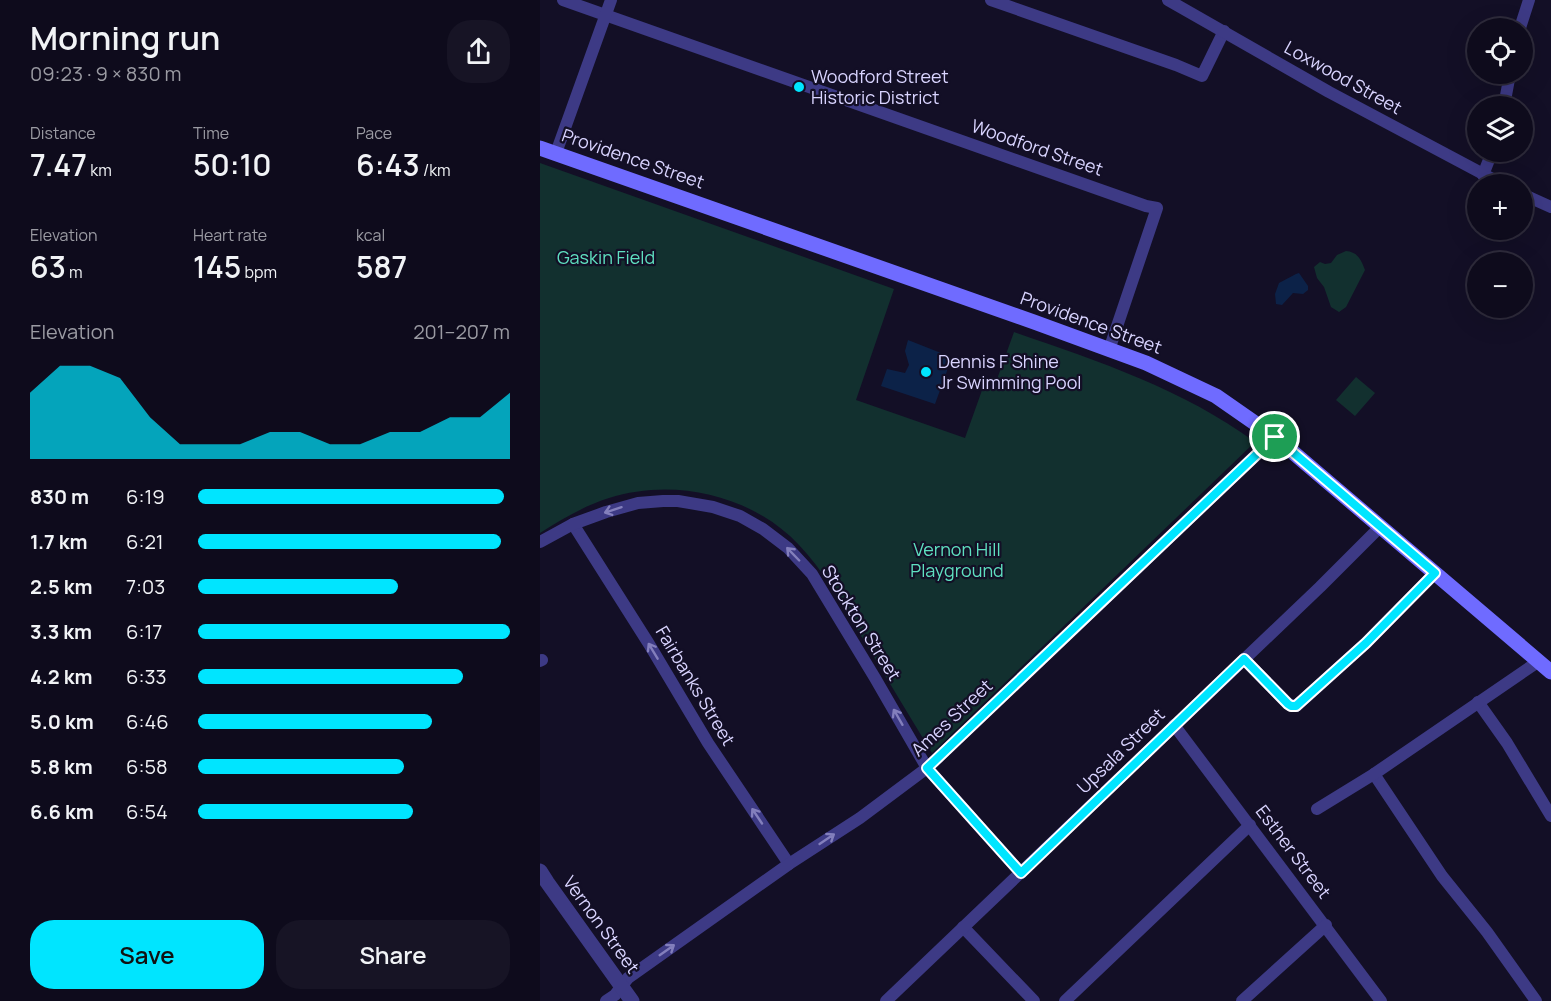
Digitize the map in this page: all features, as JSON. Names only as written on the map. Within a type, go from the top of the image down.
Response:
[{"type":"main road","name":"Providence Street","points":[[540,148],[1109,350],[1216,396],[1275,437],[1551,672]]},
{"type":"street","name":"Woodford Street","points":[[562,0],[1157,208],[1109,350]]},
{"type":"street","points":[[556,153],[611,0]]},
{"type":"street","points":[[991,0],[1202,76],[1224,31]]},
{"type":"street","name":"Loxwood Street","points":[[1168,0],[1329,92],[1483,174]]},
{"type":"street","points":[[1523,18],[1529,0]]},
{"type":"street","points":[[1483,174],[1488,162]]},
{"type":"street","points":[[1533,199],[1551,207]]},
{"type":"street","name":"Ames Street","points":[[606,1001],[615,995],[628,978],[789,864],[860,818],[927,768],[1275,437]]},
{"type":"street","name":"Stockton Street","points":[[540,542],[573,524],[638,503],[678,501],[705,505],[740,516],[763,528],[788,548],[812,574],[927,768],[1021,873]]},
{"type":"street","name":"Fairbanks Street","points":[[573,524],[708,743],[789,864]]},
{"type":"street","name":"Upsala Street","points":[[886,1001],[1381,526]]},
{"type":"street","points":[[1244,659],[1288,704],[1296,706],[1366,643],[1435,573]]},
{"type":"street","points":[[1317,810],[1374,774],[1539,661]]},
{"type":"street","points":[[1478,702],[1507,743],[1551,816]]},
{"type":"street","name":"Esther Street","points":[[1174,725],[1382,1001]]},
{"type":"street","points":[[1374,774],[1442,876],[1487,932],[1536,1001]]},
{"type":"street","points":[[1065,1001],[1250,825]]},
{"type":"street","name":"Vernon Street","points":[[542,880],[632,1001]]},
{"type":"street","points":[[1242,1001],[1326,926]]},
{"type":"street","points":[[963,927],[1035,1001]]},
{"type":"green space","name":"Vernon Hill Playground","points":[[540,163],[894,289],[856,400],[965,438],[986,379],[996,382],[1014,332],[1139,378],[1199,407],[1255,442],[932,753],[823,575],[799,545],[759,514],[711,495],[685,490],[660,489],[634,492],[600,501],[573,513],[540,533]]},
{"type":"green space","points":[[1346,251],[1356,255],[1365,270],[1346,307],[1339,312],[1331,307],[1314,267],[1320,262],[1331,263],[1337,255]]},
{"type":"green space","points":[[1356,377],[1375,393],[1355,416],[1336,400]]},
{"type":"water","points":[[1299,273],[1308,286],[1308,290],[1303,294],[1293,293],[1282,305],[1276,304],[1275,294],[1279,283]]},
{"type":"water","name":"Dennis F Shine Jr Swimming Pool","points":[[908,340],[941,353],[948,361],[947,371],[935,404],[881,386],[887,369],[905,373],[909,365],[905,351]]},
{"type":"place","name":"Woodford Street Historic District","points":[[799,87]]},
{"type":"place","name":"Dennis F Shine Jr Swimming Pool","points":[[926,372]]},
{"type":"route","points":[[1275,437],[1435,573],[1366,643],[1296,706],[1288,704],[1244,659],[1021,873],[927,768],[1275,437]]},
{"type":"park label","name":"Gaskin Field","points":[[606,258]]}]
